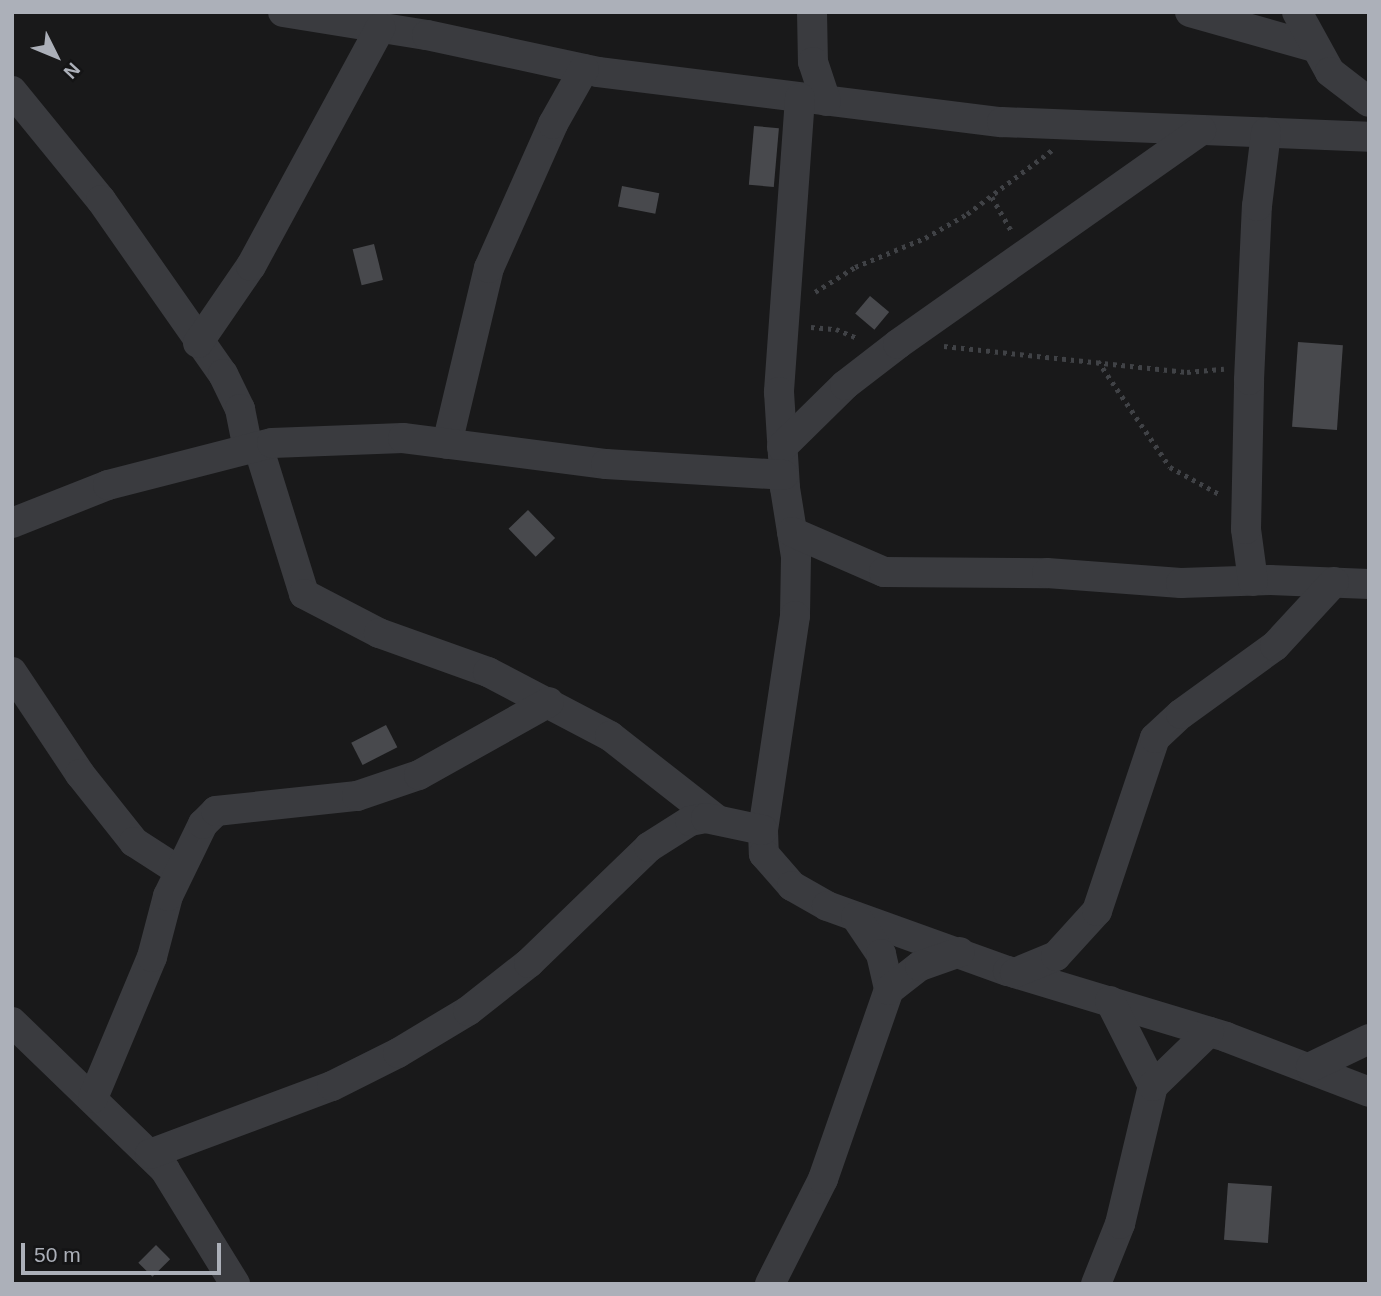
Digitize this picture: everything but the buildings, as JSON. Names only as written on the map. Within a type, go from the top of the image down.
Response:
[{"type":"street","points":[[283,12],[380,28],[584,69],[1002,122],[1369,137]]},
{"type":"street","points":[[812,12],[813,99],[782,323],[779,393],[783,461],[796,557],[794,615],[763,830],[764,854],[775,871],[792,886],[856,916],[1015,973],[1209,1032],[1311,1067],[1369,1092]]},
{"type":"street","points":[[1190,12],[1314,47]]},
{"type":"street","points":[[1297,12],[1314,47],[1343,86],[1369,102]]},
{"type":"street","points":[[198,343],[251,266],[380,28]]},
{"type":"street","points":[[447,444],[489,268],[553,124],[584,69]]},
{"type":"street","points":[[12,91],[101,200],[198,343],[223,374],[240,409],[304,594],[379,633],[488,672],[549,702],[610,736],[718,820]]},
{"type":"street","points":[[12,523],[108,485],[253,448],[402,438],[606,464],[783,461],[845,385],[901,342],[1027,256],[1201,131]]},
{"type":"street","points":[[1253,580],[1246,510],[1249,367],[1257,206],[1266,133]]},
{"type":"street","points":[[792,532],[884,572],[1034,572],[1181,583],[1253,580],[1369,584]]},
{"type":"street","points":[[1015,973],[1056,957],[1097,911],[1156,738],[1181,714],[1275,646],[1334,582]]},
{"type":"street","points":[[12,673],[80,774],[134,842],[180,871]]},
{"type":"street","points":[[93,1098],[152,957],[180,871],[203,824],[216,811],[234,806],[357,796],[419,775],[549,702]]},
{"type":"street","points":[[150,1154],[332,1086],[398,1053],[468,1011],[529,964],[649,846],[690,821],[718,820],[763,830]]},
{"type":"street","points":[[771,1284],[823,1179],[889,990],[881,954],[856,916]]},
{"type":"street","points":[[889,990],[920,966],[960,952]]},
{"type":"street","points":[[1110,1001],[1153,1086]]},
{"type":"street","points":[[12,1022],[165,1170],[235,1284]]},
{"type":"street","points":[[1096,1284],[1120,1224],[1153,1086],[1209,1032]]},
{"type":"street","points":[[1311,1067],[1369,1039]]},
{"type":"path","points":[[782,323],[855,267],[925,238],[992,197],[1043,160],[1075,125]]},
{"type":"path","points":[[992,197],[1027,256]]},
{"type":"path","points":[[782,323],[816,326],[868,342],[901,342],[1187,372],[1249,367]]},
{"type":"path","points":[[1098,361],[1170,467],[1246,510]]}]
